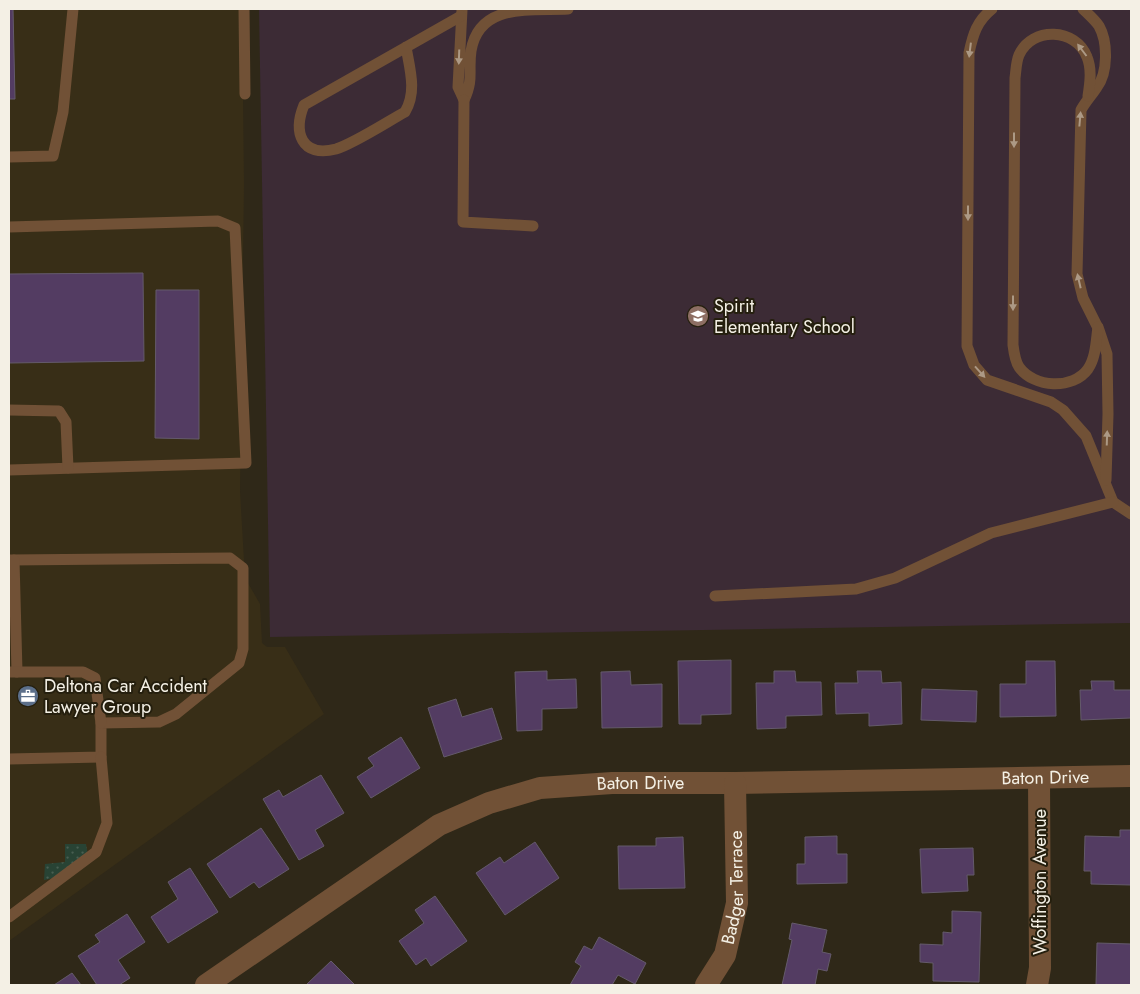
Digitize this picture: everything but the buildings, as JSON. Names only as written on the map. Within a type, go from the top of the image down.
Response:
[{"type":"street","name":"Baton Drive","points":[[206,985],[439,825],[489,803],[540,788],[612,783],[735,783],[1131,776]]},
{"type":"street","name":"Woffington Avenue","points":[[1037,985],[1040,968],[1040,778]]},
{"type":"street","name":"Badger Terrace","points":[[706,985],[725,955],[737,903],[735,783]]},
{"type":"lane","points":[[9,157],[53,156],[63,112],[73,9]]},
{"type":"lane","points":[[244,9],[245,94]]},
{"type":"lane","points":[[534,226],[463,222],[464,100],[471,85],[471,53],[474,41],[485,24],[511,10],[568,9]]},
{"type":"lane","points":[[992,9],[980,20],[973,34],[969,53],[967,346],[974,365],[988,380],[1051,402],[1063,410],[1086,436],[1105,487],[1113,502],[1131,514]]},
{"type":"lane","points":[[1083,9],[1099,27],[1105,52],[1103,71],[1098,87],[1088,96]]},
{"type":"lane","points":[[462,13],[458,87],[464,100]]},
{"type":"lane","points":[[406,47],[413,83],[411,100],[405,112],[336,149],[322,150],[309,147],[303,141],[298,128],[304,105],[462,13]]},
{"type":"lane","points":[[1098,327],[1092,360],[1087,371],[1078,378],[1055,384],[1044,383],[1032,378],[1018,366],[1012,345],[1015,78],[1020,54],[1033,40],[1042,35],[1059,35],[1073,39],[1088,59],[1090,78],[1088,96],[1081,110],[1079,139],[1077,274],[1083,298],[1098,327],[1107,354],[1108,414],[1105,487]]},
{"type":"lane","points":[[9,227],[218,221],[235,228],[246,463],[9,470]]},
{"type":"lane","points":[[1025,393],[1032,378]]},
{"type":"lane","points":[[9,410],[59,411],[66,422],[68,468]]},
{"type":"lane","points":[[716,596],[856,589],[895,578],[991,533],[1113,502]]},
{"type":"lane","points":[[9,917],[96,852],[107,823],[101,757],[101,723],[95,678],[83,672],[13,672],[12,560],[230,558],[243,568],[243,649],[239,663],[176,714],[159,722],[101,723]]},
{"type":"lane","points":[[9,759],[101,757]]},
{"type":"shaded area","points":[[9,9],[242,9],[244,184],[240,491],[245,578],[260,604],[262,643],[267,647],[285,647],[324,714],[9,941]]},
{"type":"shaded area","name":"Spirit Elementary School","points":[[259,9],[1131,9],[1131,623],[270,637]]},
{"type":"green space","points":[[65,844],[86,844],[88,856],[59,877],[44,880],[45,864],[65,862]]},
{"type":"place","name":"Spirit Elementary School","points":[[698,316]]},
{"type":"place","name":"Deltona Car Accident Lawyer Group","points":[[28,696]]}]
